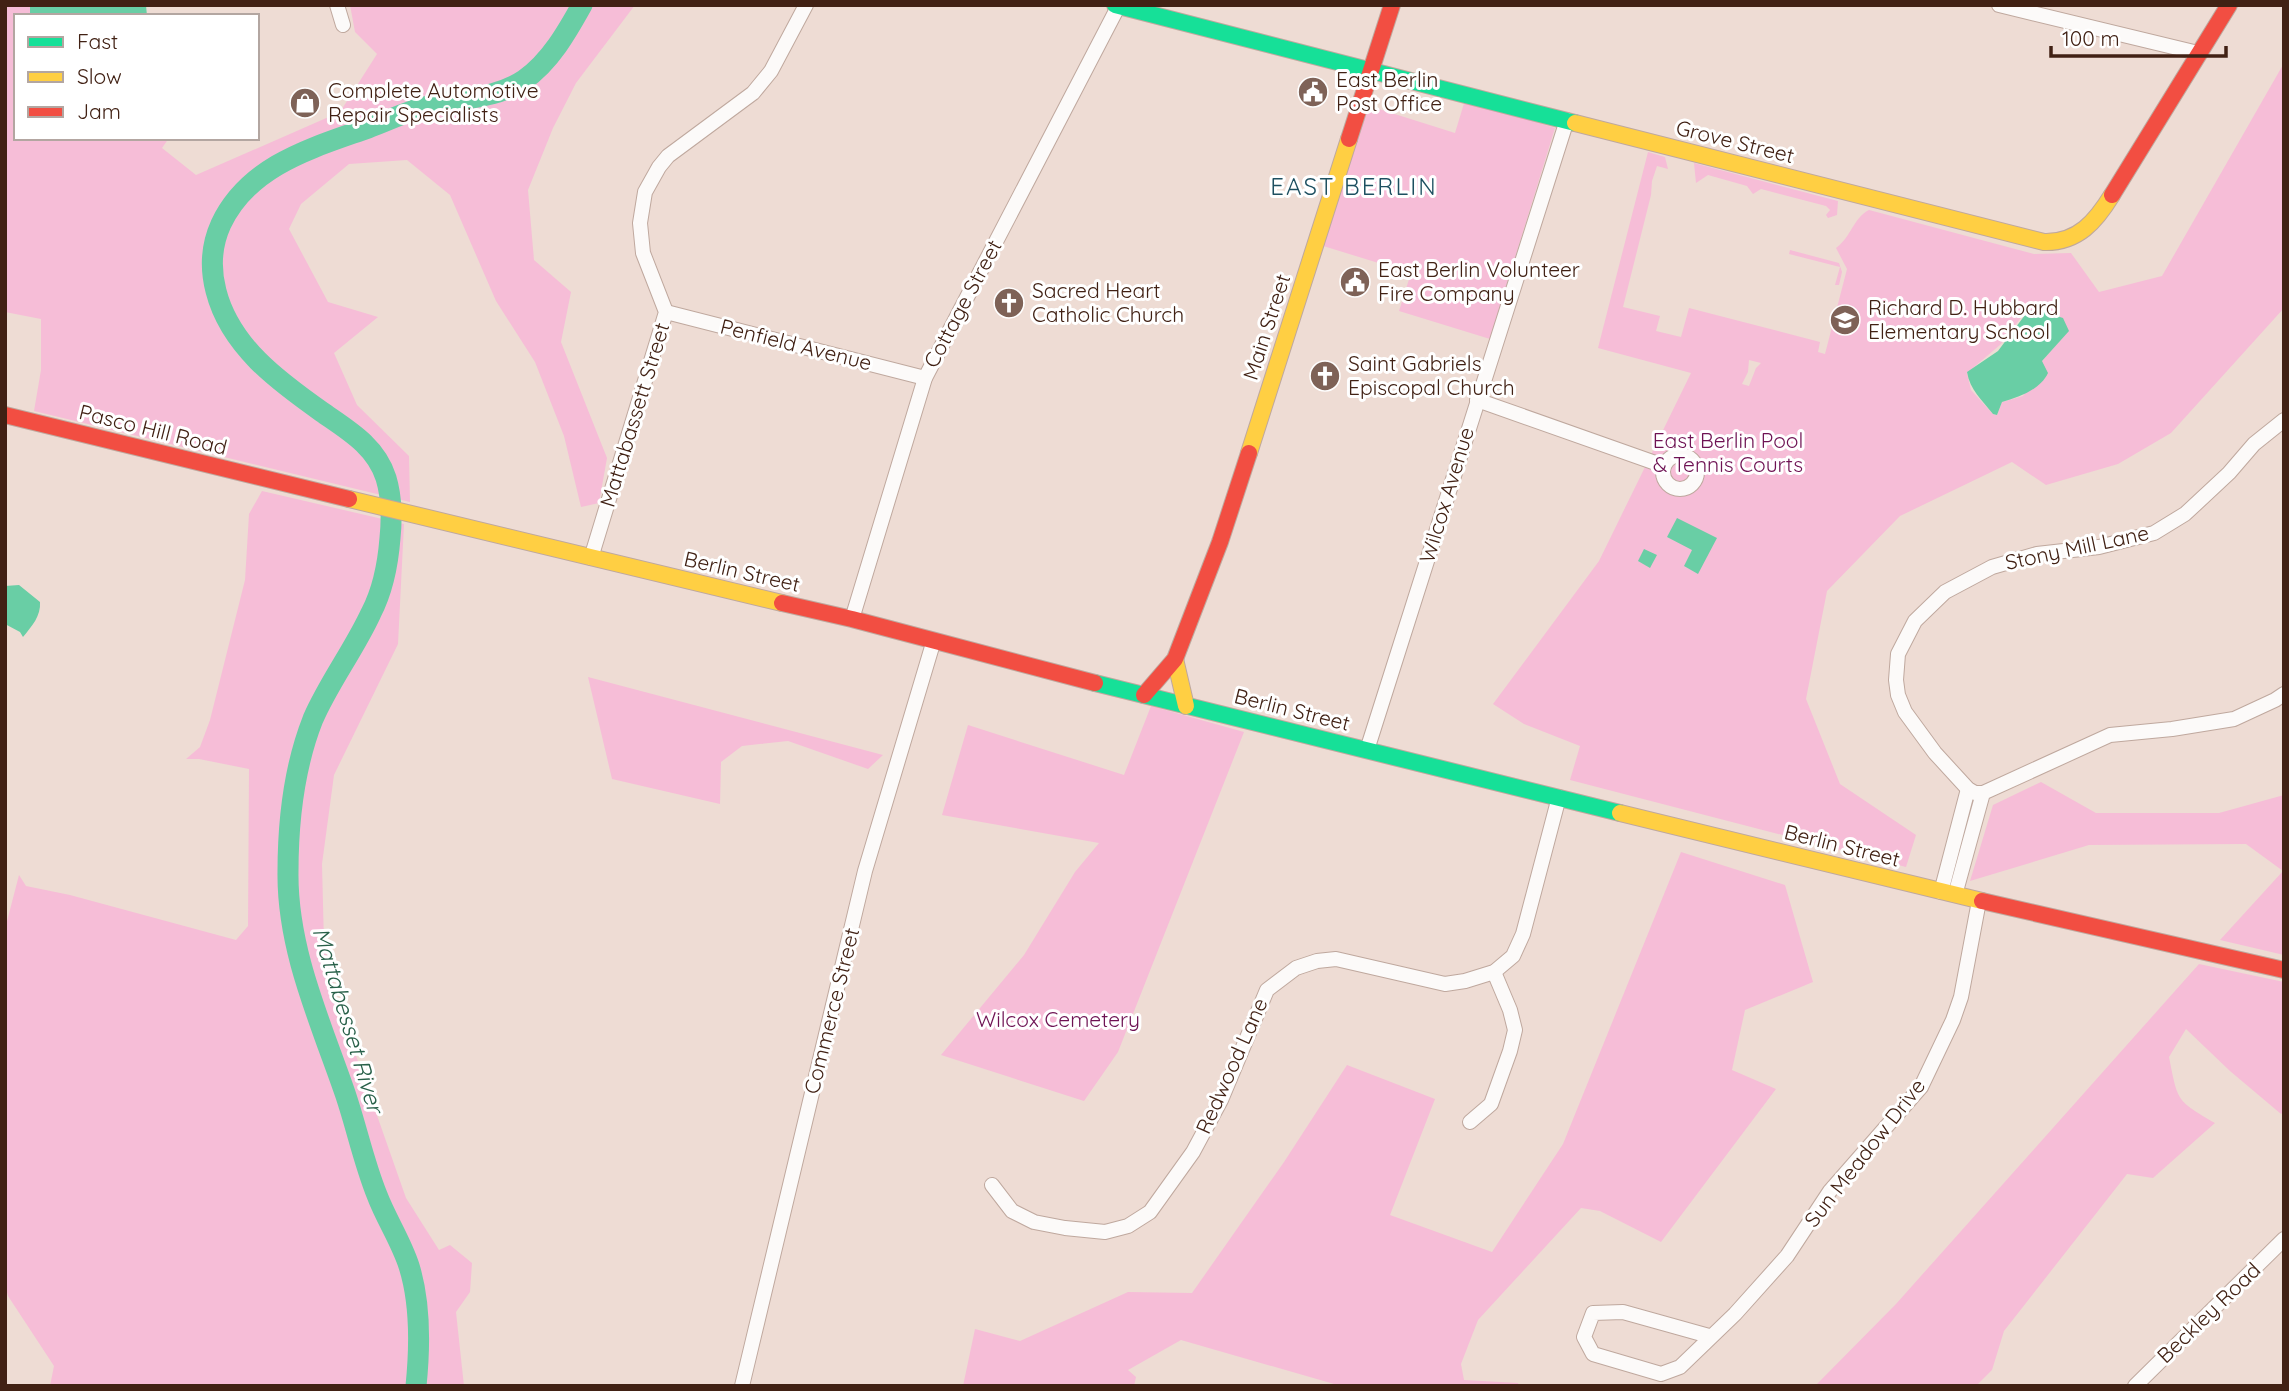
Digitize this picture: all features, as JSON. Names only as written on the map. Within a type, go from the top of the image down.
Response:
[{"type":"street","points":[[337,5],[343,25]]},
{"type":"street","name":"Mattabassett Street","points":[[591,558],[667,312],[643,253],[640,223],[645,192],[668,156],[753,93],[771,71],[806,5]]},
{"type":"street","name":"Main Street","points":[[1144,695],[1175,659],[1220,542],[1392,5]]},
{"type":"street","points":[[1999,5],[2198,53]]},
{"type":"street","name":"Grove Street","points":[[1116,6],[2012,235],[2059,243],[2083,232],[2107,203],[2229,5]]},
{"type":"street","name":"Cottage Street","points":[[852,619],[925,378],[1116,6]]},
{"type":"street","name":"Wilcox Avenue","points":[[1367,750],[1567,120]]},
{"type":"street","name":"Penfield Avenue","points":[[667,312],[925,378]]},
{"type":"street","points":[[1476,400],[1664,466]]},
{"type":"street","name":"Pasco Hill Road","points":[[5,415],[291,485]]},
{"type":"street","name":"Stony Mill Lane","points":[[1968,789],[1935,754],[1905,712],[1898,695],[1898,654],[1915,621],[1945,592],[1992,567],[2037,554],[2099,547],[2154,533],[2185,514],[2229,473],[2254,444],[2278,422],[2284,420]]},
{"type":"street","name":"Berlin Street","points":[[291,485],[852,619],[1186,706],[1979,901],[2284,970]]},
{"type":"street","name":"Commerce Street","points":[[741,1386],[865,871],[934,640]]},
{"type":"street","points":[[1175,659],[1186,706]]},
{"type":"street","points":[[1948,893],[1968,789],[1983,793],[2110,735],[2234,719],[2284,694]]},
{"type":"street","points":[[1948,893],[1983,793]]},
{"type":"street","points":[[1470,1122],[1491,1104],[1510,1051],[1514,1030],[1510,1010],[1494,972],[1513,956],[1523,934],[1559,797]]},
{"type":"street","name":"Sun Meadow Drive","points":[[1709,1336],[1623,1312],[1593,1313],[1584,1337],[1593,1354],[1661,1374],[1679,1367],[1735,1314],[1787,1256],[1830,1191],[1921,1087],[1961,997],[1979,901]]},
{"type":"street","name":"Redwood Lane","points":[[992,1185],[1012,1211],[1034,1222],[1105,1232],[1128,1226],[1150,1212],[1193,1152],[1221,1100],[1267,990],[1281,977],[1296,968],[1336,958],[1444,984],[1494,972]]},
{"type":"street","name":"Beckley Road","points":[[2135,1386],[2284,1239]]},
{"type":"green space","points":[[5,5],[30,5],[30,14],[14,14],[14,140],[168,140],[162,148],[196,175],[340,112],[377,54],[355,32],[350,5],[635,5],[576,83],[553,128],[528,190],[534,260],[571,292],[561,342],[607,458],[599,503],[581,507],[564,436],[535,362],[496,301],[450,195],[407,160],[349,164],[301,204],[289,229],[328,302],[378,317],[334,353],[357,405],[409,456],[410,502],[34,411],[41,370],[41,319],[5,312]]},
{"type":"green space","name":"East Berlin Pool & Tennis Courts","points":[[2284,63],[2284,308],[2171,433],[2118,464],[2046,485],[2012,462],[1900,516],[1827,591],[1806,699],[1840,784],[1916,835],[1906,867],[1570,780],[1580,746],[1524,724],[1493,704],[1599,561],[1691,373],[1598,348],[1648,152],[1665,157],[1668,169],[1657,166],[1652,181],[1651,195],[1623,307],[1660,316],[1656,331],[1681,337],[1689,308],[1820,342],[1818,352],[1825,354],[1847,269],[1836,248],[1859,218],[1869,210],[2034,254],[2071,253],[2099,292],[2162,276]],"holes":[[[2038,310],[2059,315],[2068,331],[2042,361],[2023,396],[2002,402],[1997,415],[1993,414],[1971,390],[1967,373],[2000,345],[2023,315],[2028,311]],[[1749,360],[1761,363],[1756,368],[1749,386],[1742,384],[1748,372]]]},
{"type":"green space","points":[[1465,100],[1555,128],[1490,339],[1399,311],[1411,273],[1320,245],[1363,104],[1455,133]]},
{"type":"green space","points":[[1694,163],[1838,201],[1837,215],[1828,218],[1826,215],[1830,210],[1826,206],[1761,189],[1753,194],[1747,186],[1708,175],[1696,183]]},
{"type":"green space","points":[[1790,250],[1839,263],[1842,272],[1839,285],[1835,285],[1840,267],[1789,254]]},
{"type":"green space","points":[[262,491],[404,524],[398,644],[334,775],[322,864],[324,944],[340,1010],[406,1198],[439,1250],[450,1245],[472,1263],[470,1292],[456,1312],[464,1386],[50,1386],[54,1366],[8,1296],[5,1285],[5,929],[19,875],[26,886],[70,895],[236,940],[248,926],[249,769],[186,759],[200,747],[210,720],[245,580],[249,514]]},
{"type":"green space","points":[[588,677],[883,755],[868,769],[788,741],[742,746],[721,762],[720,804],[612,779]]},
{"type":"green space","name":"Wilcox Cemetery","points":[[1151,706],[1244,732],[1118,1052],[1084,1101],[941,1055],[1024,955],[1075,872],[1099,843],[942,815],[968,725],[1124,775]]},
{"type":"green space","points":[[2041,782],[2096,813],[2219,813],[2284,795],[2284,955],[2220,940],[2283,871],[2246,844],[2089,845],[1970,881],[1993,805]]},
{"type":"green space","points":[[1681,852],[1785,885],[1813,982],[1745,1010],[1732,1070],[1776,1089],[1661,1242],[1600,1211],[1581,1208],[1478,1320],[1461,1364],[1464,1380],[1518,1383],[1519,1386],[1341,1386],[1181,1340],[1128,1370],[1136,1377],[1134,1386],[963,1386],[975,1329],[1020,1341],[1128,1292],[1192,1293],[1284,1162],[1347,1065],[1435,1099],[1390,1215],[1492,1252],[1563,1144]]},
{"type":"green space","points":[[2199,964],[2284,982],[2284,1112],[2281,1114],[2230,1071],[2186,1029],[2169,1057],[2174,1083],[2186,1104],[2215,1123],[2153,1178],[2127,1174],[2004,1331],[1992,1370],[1976,1386],[1815,1386],[1896,1304]]},
{"type":"shaded area","points":[[30,5],[146,5],[147,14],[30,14]]},
{"type":"shaded area","points":[[2038,310],[2063,318],[2069,331],[2042,361],[2048,373],[2040,384],[2022,395],[2002,402],[1997,415],[1993,414],[1974,390],[1967,372],[1998,351],[2028,311]]},
{"type":"shaded area","points":[[1677,518],[1717,538],[1698,574],[1684,566],[1692,550],[1667,537]]},
{"type":"shaded area","points":[[1644,549],[1657,555],[1650,568],[1638,561]]},
{"type":"shaded area","points":[[19,585],[40,602],[33,625],[23,637],[20,632],[5,624],[5,586]]},
{"type":"waterway","name":"Mattabesset River","points":[[416,1386],[419,1326],[413,1280],[406,1257],[372,1183],[346,1096],[307,986],[293,930],[288,872],[291,814],[306,737],[319,705],[364,627],[379,595],[389,548],[389,493],[381,467],[368,448],[351,432],[273,375],[232,329],[216,291],[212,265],[213,249],[221,224],[233,204],[265,173],[284,161],[325,143],[409,112],[492,94],[514,86],[533,73],[550,55],[582,5]]},
{"type":"traffic: fast","points":[[1115,5],[1575,123]]},
{"type":"traffic: fast","points":[[1095,683],[1620,813]]},
{"type":"traffic: slow","points":[[1575,123],[2044,242],[2067,239],[2085,229],[2112,195]]},
{"type":"traffic: slow","points":[[1249,453],[1349,139]]},
{"type":"traffic: slow","points":[[349,499],[782,603]]},
{"type":"traffic: slow","points":[[1175,659],[1186,706]]},
{"type":"traffic: slow","points":[[1620,813],[1982,901]]},
{"type":"traffic: jam","points":[[1349,139],[1392,5]]},
{"type":"traffic: jam","points":[[2112,195],[2229,5]]},
{"type":"traffic: jam","points":[[5,415],[349,499]]},
{"type":"traffic: jam","points":[[1144,695],[1175,659],[1220,542],[1249,453]]},
{"type":"traffic: jam","points":[[782,603],[1095,683]]},
{"type":"traffic: jam","points":[[1982,901],[2284,970]]},
{"type":"place","name":"East Berlin Post Office","points":[[1313,92]]},
{"type":"place","name":"Complete Automotive Repair Specialists","points":[[305,103]]},
{"type":"place","name":"East Berlin Volunteer Fire Company","points":[[1355,282]]},
{"type":"place","name":"Sacred Heart Catholic Church","points":[[1009,303]]},
{"type":"place","name":"Richard D. Hubbard Elementary School","points":[[1845,320]]},
{"type":"place","name":"Saint Gabriels Episcopal Church","points":[[1325,376]]},
{"type":"district","name":"EAST BERLIN","points":[[1354,187]]}]
